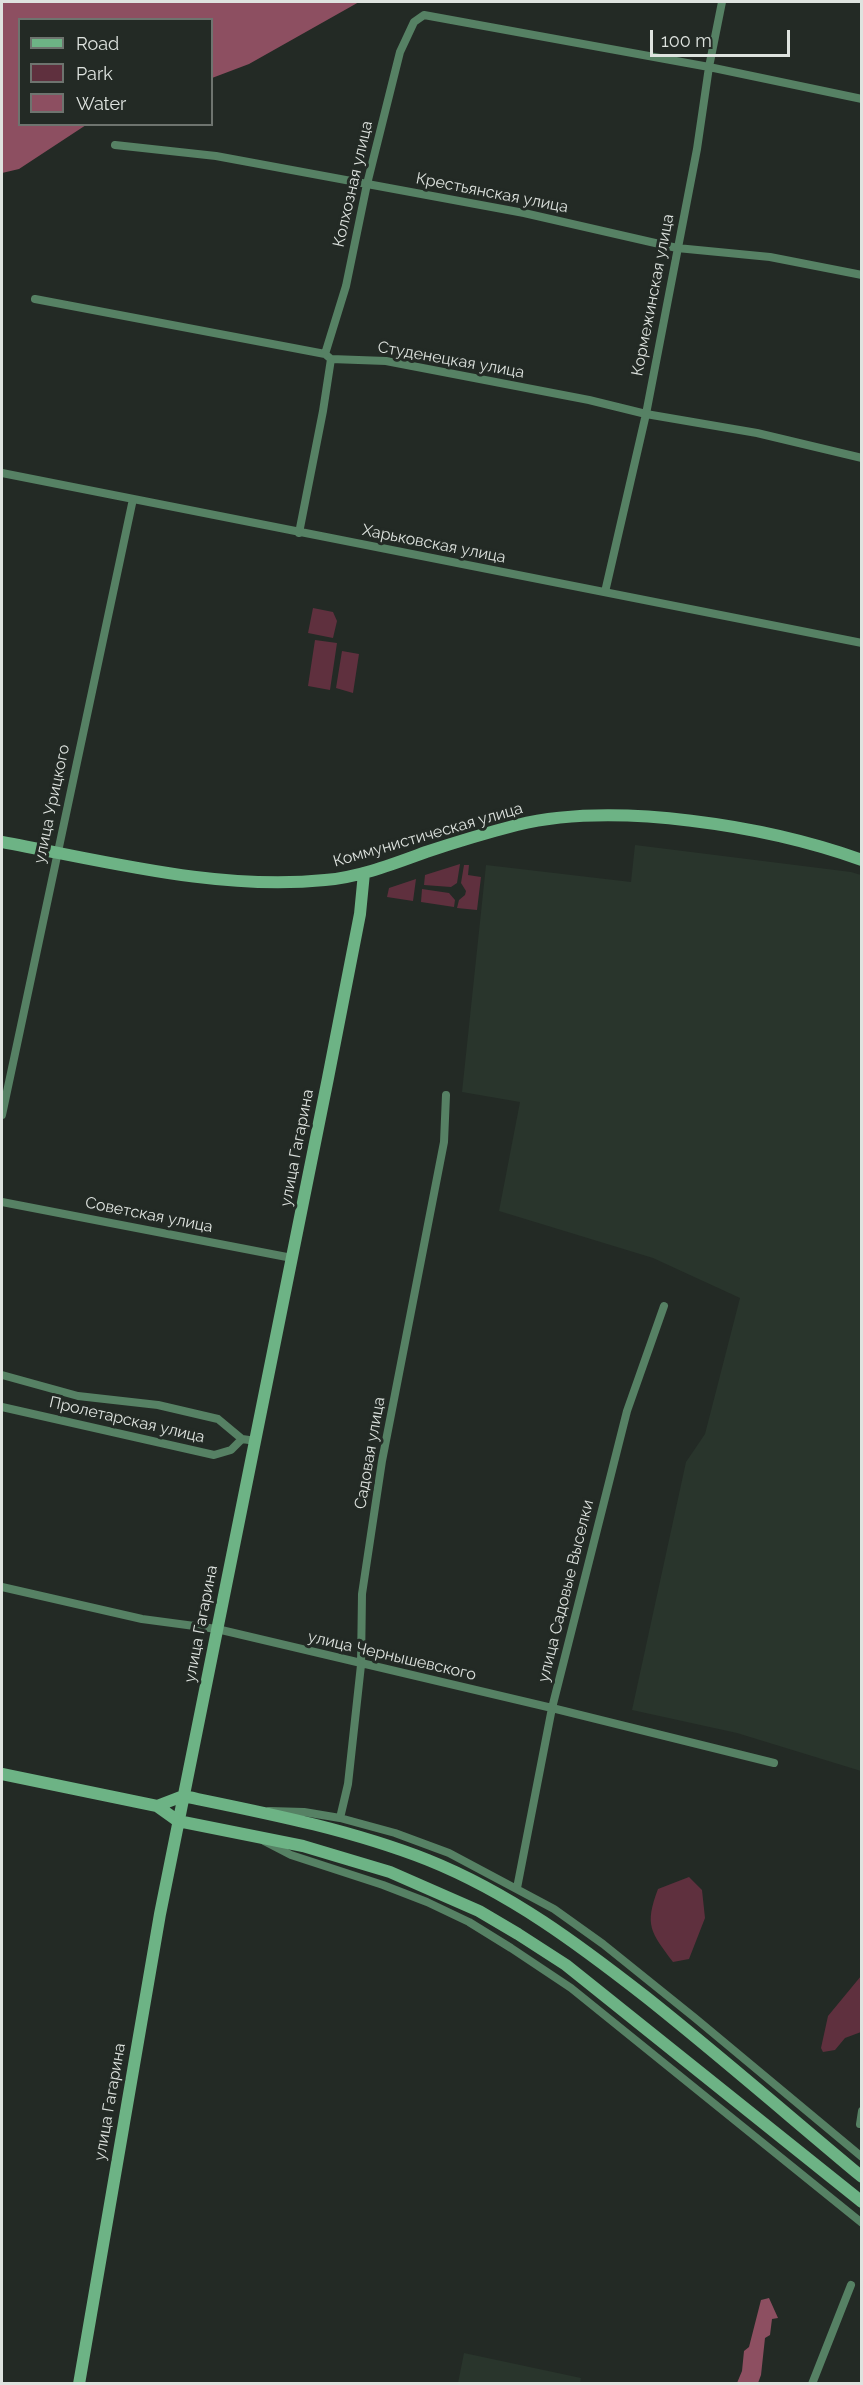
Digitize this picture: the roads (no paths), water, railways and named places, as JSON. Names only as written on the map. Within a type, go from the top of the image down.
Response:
[{"type":"main road","name":"Коммунистическая улица","points":[[2,842],[180,874],[245,881],[310,882],[364,873],[458,842],[519,825],[557,818],[597,816],[669,819],[729,828],[815,845],[861,860]]},
{"type":"main road","name":"улица Гагарина","points":[[79,2384],[142,2011],[360,914],[364,873]]},
{"type":"main road","points":[[2,1774],[157,1806],[178,1821],[314,1849],[390,1872],[479,1911],[566,1965],[861,2202]]},
{"type":"main road","points":[[157,1806],[183,1796],[326,1827],[410,1853],[480,1884],[569,1937],[680,2024],[861,2177]]},
{"type":"street","name":"Кормежинская улица","points":[[605,592],[646,414],[698,149],[709,67],[722,2]]},
{"type":"street","name":"Колхозная улица","points":[[299,533],[323,411],[328,357],[400,52],[414,22],[424,15],[709,67]]},
{"type":"street","points":[[709,67],[861,99]]},
{"type":"street","name":"Крестьянская улица","points":[[115,145],[216,156],[524,213],[677,248],[770,257],[861,275]]},
{"type":"street","name":"Студенецкая улица","points":[[35,299],[328,357],[386,361],[589,400],[646,414],[757,433],[861,458]]},
{"type":"street","name":"Харьковская улица","points":[[2,473],[861,643]]},
{"type":"street","name":"улица Урицкого","points":[[2,1115],[133,499]]},
{"type":"street","name":"Садовая улица","points":[[340,1818],[348,1784],[361,1665],[362,1594],[382,1461],[444,1142],[446,1095]]},
{"type":"street","name":"Советская улица","points":[[2,1202],[292,1258]]},
{"type":"street","name":"улица Садовые Выселки","points":[[517,1888],[552,1708],[627,1411],[664,1306]]},
{"type":"street","name":"Пролетарская улица","points":[[2,1375],[78,1396],[158,1405],[218,1419],[242,1439],[231,1450],[214,1455],[2,1407]]},
{"type":"street","points":[[242,1439],[256,1441]]},
{"type":"street","name":"улица Чернышевского","points":[[2,1587],[142,1619],[217,1629],[774,1763]]},
{"type":"street","points":[[259,1812],[304,1812],[340,1818],[395,1833],[449,1853],[554,1909],[603,1944],[695,2018],[861,2157]]},
{"type":"street","points":[[254,1835],[291,1855],[427,1902],[469,1922],[511,1948],[571,1988],[861,2223]]},
{"type":"street","points":[[860,2124],[861,2111]]},
{"type":"street","points":[[812,2384],[851,2285]]},
{"type":"water","points":[[2,2],[359,2],[249,64],[213,78],[213,18],[18,18],[18,126],[84,126],[19,169],[2,173]]},
{"type":"water","points":[[769,2298],[778,2318],[772,2319],[770,2335],[765,2338],[758,2383],[737,2383],[742,2371],[744,2351],[749,2347],[761,2300]]}]
